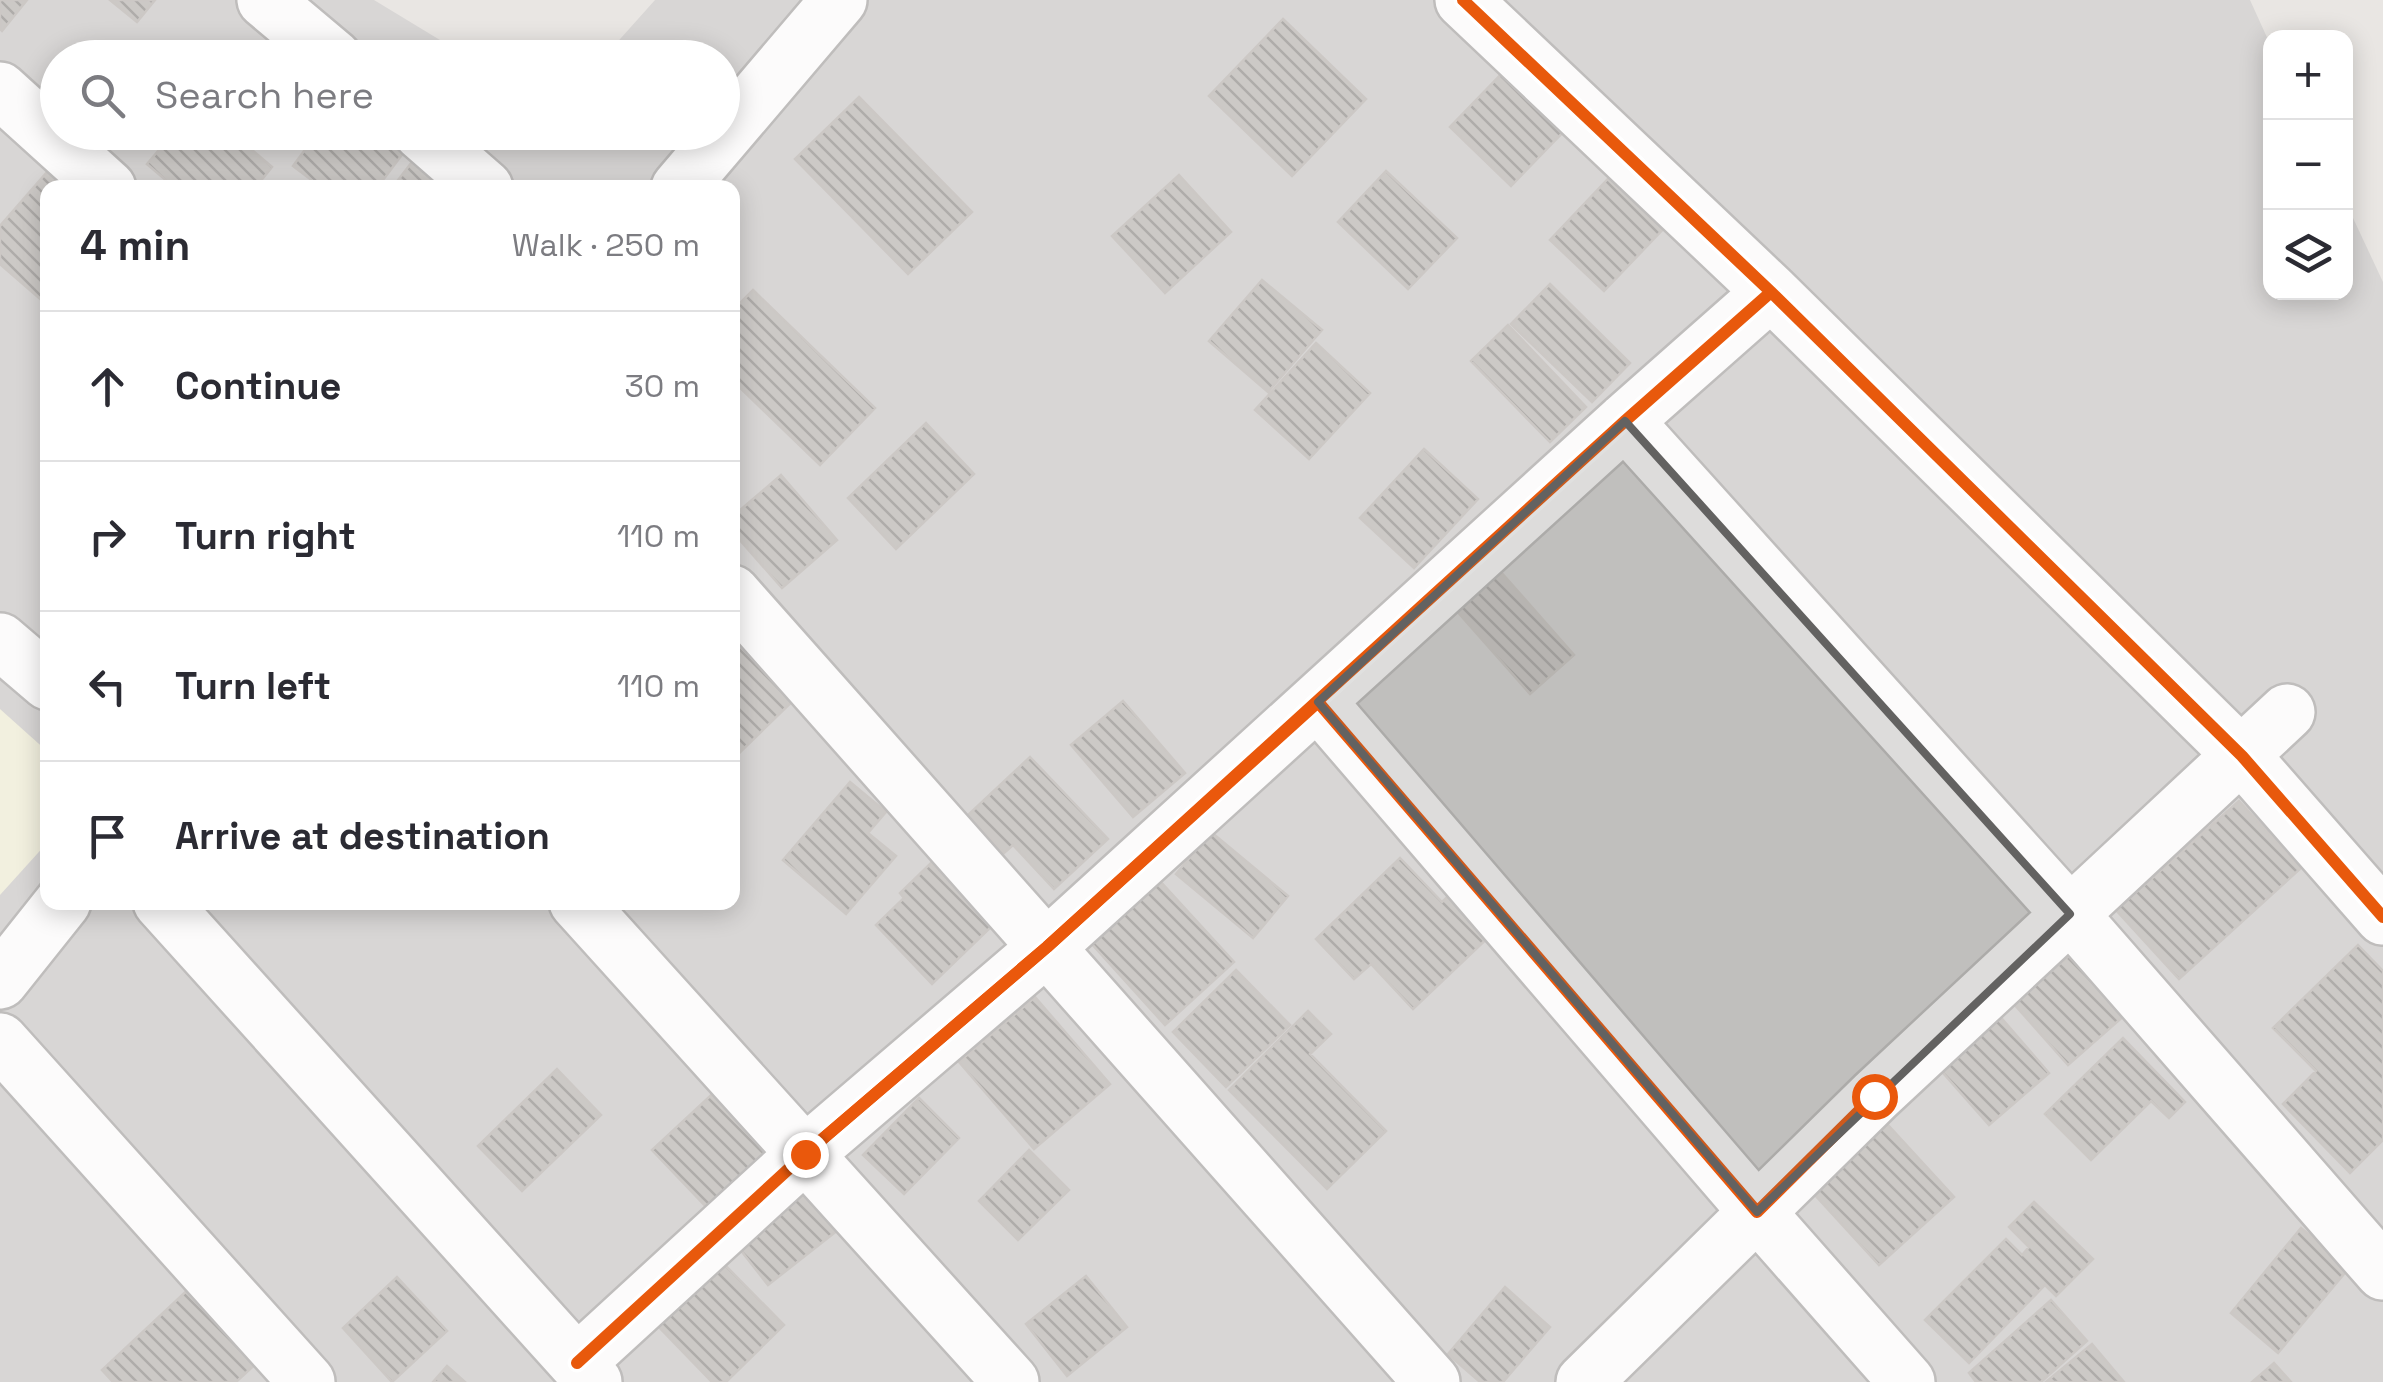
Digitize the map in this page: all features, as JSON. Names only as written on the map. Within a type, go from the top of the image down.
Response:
[{"type":"street","points":[[265,0],[313,40]]},
{"type":"street","points":[[740,116],[839,0]]},
{"type":"street","points":[[1463,0],[1770,292],[2242,756],[2383,918]]},
{"type":"street","points":[[0,90],[40,126]]},
{"type":"street","points":[[66,150],[99,180]]},
{"type":"street","points":[[442,150],[476,180]]},
{"type":"street","points":[[686,180],[711,150]]},
{"type":"street","points":[[168,910],[586,1373],[805,1154],[1047,947],[1770,292]]},
{"type":"street","points":[[1626,421],[2070,914],[2383,1272]]},
{"type":"street","points":[[740,601],[1432,1382]]},
{"type":"street","points":[[0,640],[40,675]]},
{"type":"street","points":[[1318,702],[1907,1382]]},
{"type":"street","points":[[1584,1382],[1874,1096],[2287,712]]},
{"type":"street","points":[[0,981],[57,910]]},
{"type":"street","points":[[583,910],[1011,1382]]},
{"type":"street","points":[[0,1041],[307,1382]]},
{"type":"highlighted area","points":[[1625,421],[2070,914],[1757,1212],[1318,702]]},
{"type":"shaded area","points":[[0,0],[374,0],[440,40],[40,40],[40,150],[740,150],[740,40],[619,40],[655,0],[2250,0],[2264,30],[2263,300],[2353,300],[2353,218],[2383,282],[2383,1382],[0,1382]]},
{"type":"shaded area","points":[[0,709],[40,745],[40,851],[0,895]]},
{"type":"building","points":[[0,0],[27,0],[2,31],[0,29]]},
{"type":"building","points":[[110,0],[155,0],[137,22]]},
{"type":"building","points":[[1283,19],[1366,99],[1292,176],[1209,96]]},
{"type":"building","points":[[1509,66],[1570,125],[1511,186],[1450,127]]},
{"type":"building","points":[[859,97],[972,212],[908,274],[795,159]]},
{"type":"building","points":[[159,150],[252,150],[272,167],[261,180],[166,180],[147,164]]},
{"type":"building","points":[[305,150],[406,150],[383,180],[311,180],[293,166]]},
{"type":"building","points":[[415,158],[442,180],[398,180]]},
{"type":"building","points":[[54,164],[72,180],[40,180]]},
{"type":"building","points":[[1621,165],[1670,222],[1604,291],[1550,240]]},
{"type":"building","points":[[1386,171],[1457,238],[1408,289],[1338,222]]},
{"type":"building","points":[[1179,175],[1231,232],[1165,293],[1112,236]]},
{"type":"building","points":[[40,180],[40,299],[0,264],[0,226]]},
{"type":"building","points":[[1262,280],[1322,330],[1268,392],[1209,341]]},
{"type":"building","points":[[1550,284],[1630,363],[1592,402],[1511,324]]},
{"type":"building","points":[[753,290],[875,408],[820,465],[740,388],[740,303]]},
{"type":"building","points":[[1508,325],[1586,407],[1550,442],[1471,361]]},
{"type":"building","points":[[1316,343],[1370,393],[1309,459],[1255,410]]},
{"type":"building","points":[[926,423],[974,474],[896,549],[848,498]]},
{"type":"building","points":[[1424,449],[1478,499],[1414,568],[1360,518]]},
{"type":"building","points":[[781,475],[837,540],[782,588],[740,540],[740,510]]},
{"type":"building","points":[[1500,571],[1574,655],[1530,694],[1456,610]]},
{"type":"building","points":[[740,630],[802,692],[740,752]]},
{"type":"building","points":[[1123,701],[1185,773],[1133,817],[1071,745]]},
{"type":"building","points":[[1030,757],[1108,839],[1054,889],[1013,845],[1004,853],[968,815]]},
{"type":"building","points":[[850,782],[886,812],[868,833],[896,856],[846,914],[783,860]]},
{"type":"building","points":[[2239,801],[2301,868],[2179,979],[2116,910]]},
{"type":"building","points":[[1211,832],[1288,896],[1253,938],[1176,874]]},
{"type":"building","points":[[1400,858],[1442,902],[1455,890],[1495,931],[1413,1009],[1371,964],[1354,979],[1316,939]]},
{"type":"building","points":[[931,863],[992,926],[932,984],[876,925],[904,898],[900,893]]},
{"type":"building","points":[[1160,881],[1234,962],[1165,1025],[1091,943]]},
{"type":"building","points":[[2358,945],[2383,971],[2383,1140],[2350,1173],[2283,1104],[2316,1071],[2273,1028]]},
{"type":"building","points":[[2072,953],[2126,1014],[2068,1065],[2014,1004]]},
{"type":"building","points":[[1236,970],[1290,1025],[1226,1087],[1173,1032]]},
{"type":"building","points":[[1035,997],[1110,1084],[1034,1149],[959,1062]]},
{"type":"building","points":[[1308,1011],[1331,1034],[1310,1054],[1386,1131],[1327,1189],[1229,1090]]},
{"type":"building","points":[[1997,1013],[2049,1073],[1989,1125],[1937,1066]]},
{"type":"building","points":[[2123,1038],[2185,1102],[2169,1118],[2151,1101],[2091,1160],[2045,1114]]},
{"type":"building","points":[[557,1069],[601,1115],[522,1191],[478,1146]]},
{"type":"building","points":[[722,1085],[780,1147],[711,1212],[652,1150]]},
{"type":"building","points":[[919,1098],[959,1138],[904,1194],[863,1155]]},
{"type":"building","points":[[1878,1114],[1954,1197],[1879,1265],[1804,1183]]},
{"type":"building","points":[[1029,1150],[1069,1190],[1018,1240],[979,1201]]},
{"type":"building","points":[[803,1175],[843,1226],[768,1285],[728,1234]]},
{"type":"building","points":[[2034,1202],[2093,1259],[2056,1296],[2045,1285],[1969,1363],[1925,1320],[2006,1239],[2022,1255],[2029,1247],[2009,1227]]},
{"type":"building","points":[[2301,1228],[2349,1268],[2278,1353],[2231,1313]]},
{"type":"building","points":[[720,1260],[784,1325],[726,1382],[712,1382],[655,1323]]},
{"type":"building","points":[[1086,1276],[1127,1327],[1067,1376],[1026,1324]]},
{"type":"building","points":[[397,1277],[447,1331],[392,1382],[343,1328]]},
{"type":"building","points":[[195,1283],[264,1356],[236,1382],[113,1382],[102,1370]]},
{"type":"building","points":[[1505,1287],[1550,1327],[1503,1382],[1480,1382],[1448,1354]]},
{"type":"building","points":[[2051,1300],[2087,1341],[2041,1382],[1976,1382],[1969,1373]]},
{"type":"building","points":[[2092,1344],[2124,1382],[2046,1382]]},
{"type":"building","points":[[2274,1363],[2291,1382],[2252,1382]]},
{"type":"building","points":[[447,1366],[465,1382],[433,1382]]},
{"type":"cycle path","points":[[1463,0],[1771,292],[2242,756],[2383,917]]},
{"type":"cycle path","points":[[577,1363],[805,1154],[1047,947],[1771,292]]},
{"type":"route","points":[[805,1154],[1047,947],[1318,702],[1757,1212],[1874,1096]]}]
